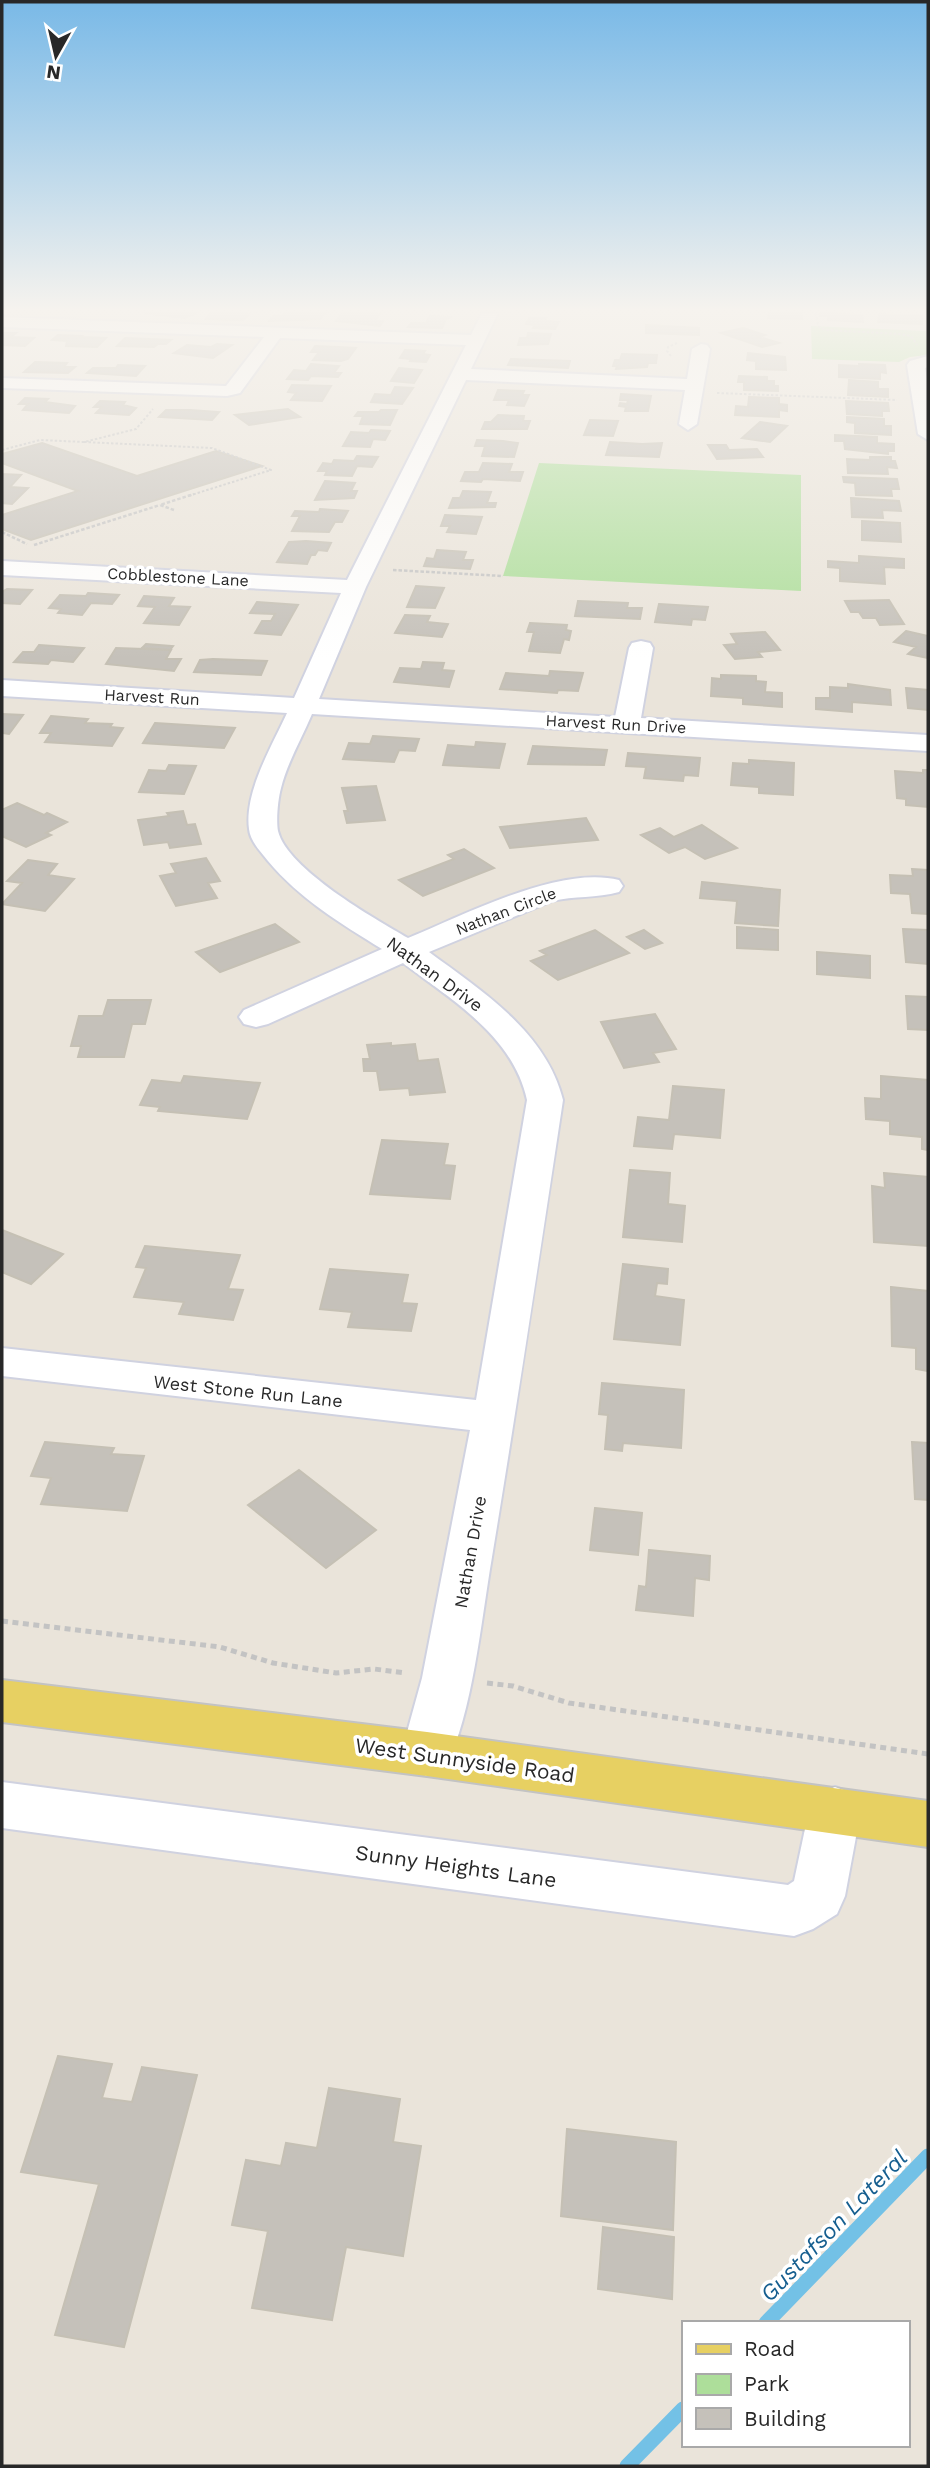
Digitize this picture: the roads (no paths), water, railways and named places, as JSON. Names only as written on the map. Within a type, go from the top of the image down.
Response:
[{"type":"main road","name":"West Sunnyside Road","points":[[2,1701],[427,1754],[928,1824]]},
{"type":"street","name":"Nathan Drive","points":[[427,1754],[447,1678],[494,1417],[545,1100],[541,1083],[516,1041],[460,988],[407,950],[341,911],[300,880],[268,842],[263,830],[267,788],[360,578],[435,428]]},
{"type":"street","points":[[13,550],[139,559],[155,576]]},
{"type":"street","name":"Cobblestone Lane","points":[[2,568],[155,576],[360,578]]},
{"type":"street","points":[[627,724],[641,648]]},
{"type":"street","name":"Harvest Run","points":[[2,688],[303,706]]},
{"type":"street","name":"Harvest Run Drive","points":[[303,706],[928,743]]},
{"type":"street","name":"Nathan Circle","points":[[256,1017],[407,950],[541,895],[572,887],[608,886]]},
{"type":"street","name":"West Stone Run Lane","points":[[2,1363],[494,1417]]},
{"type":"street","name":"Sunny Heights Lane","points":[[2,1805],[794,1911],[818,1896],[835,1810]]},
{"type":"waterway","name":"Gustafson Lateral","points":[[768,2321],[928,2156]]},
{"type":"waterway","name":"Gustafson Lateral","points":[[627,2466],[682,2410]]}]
